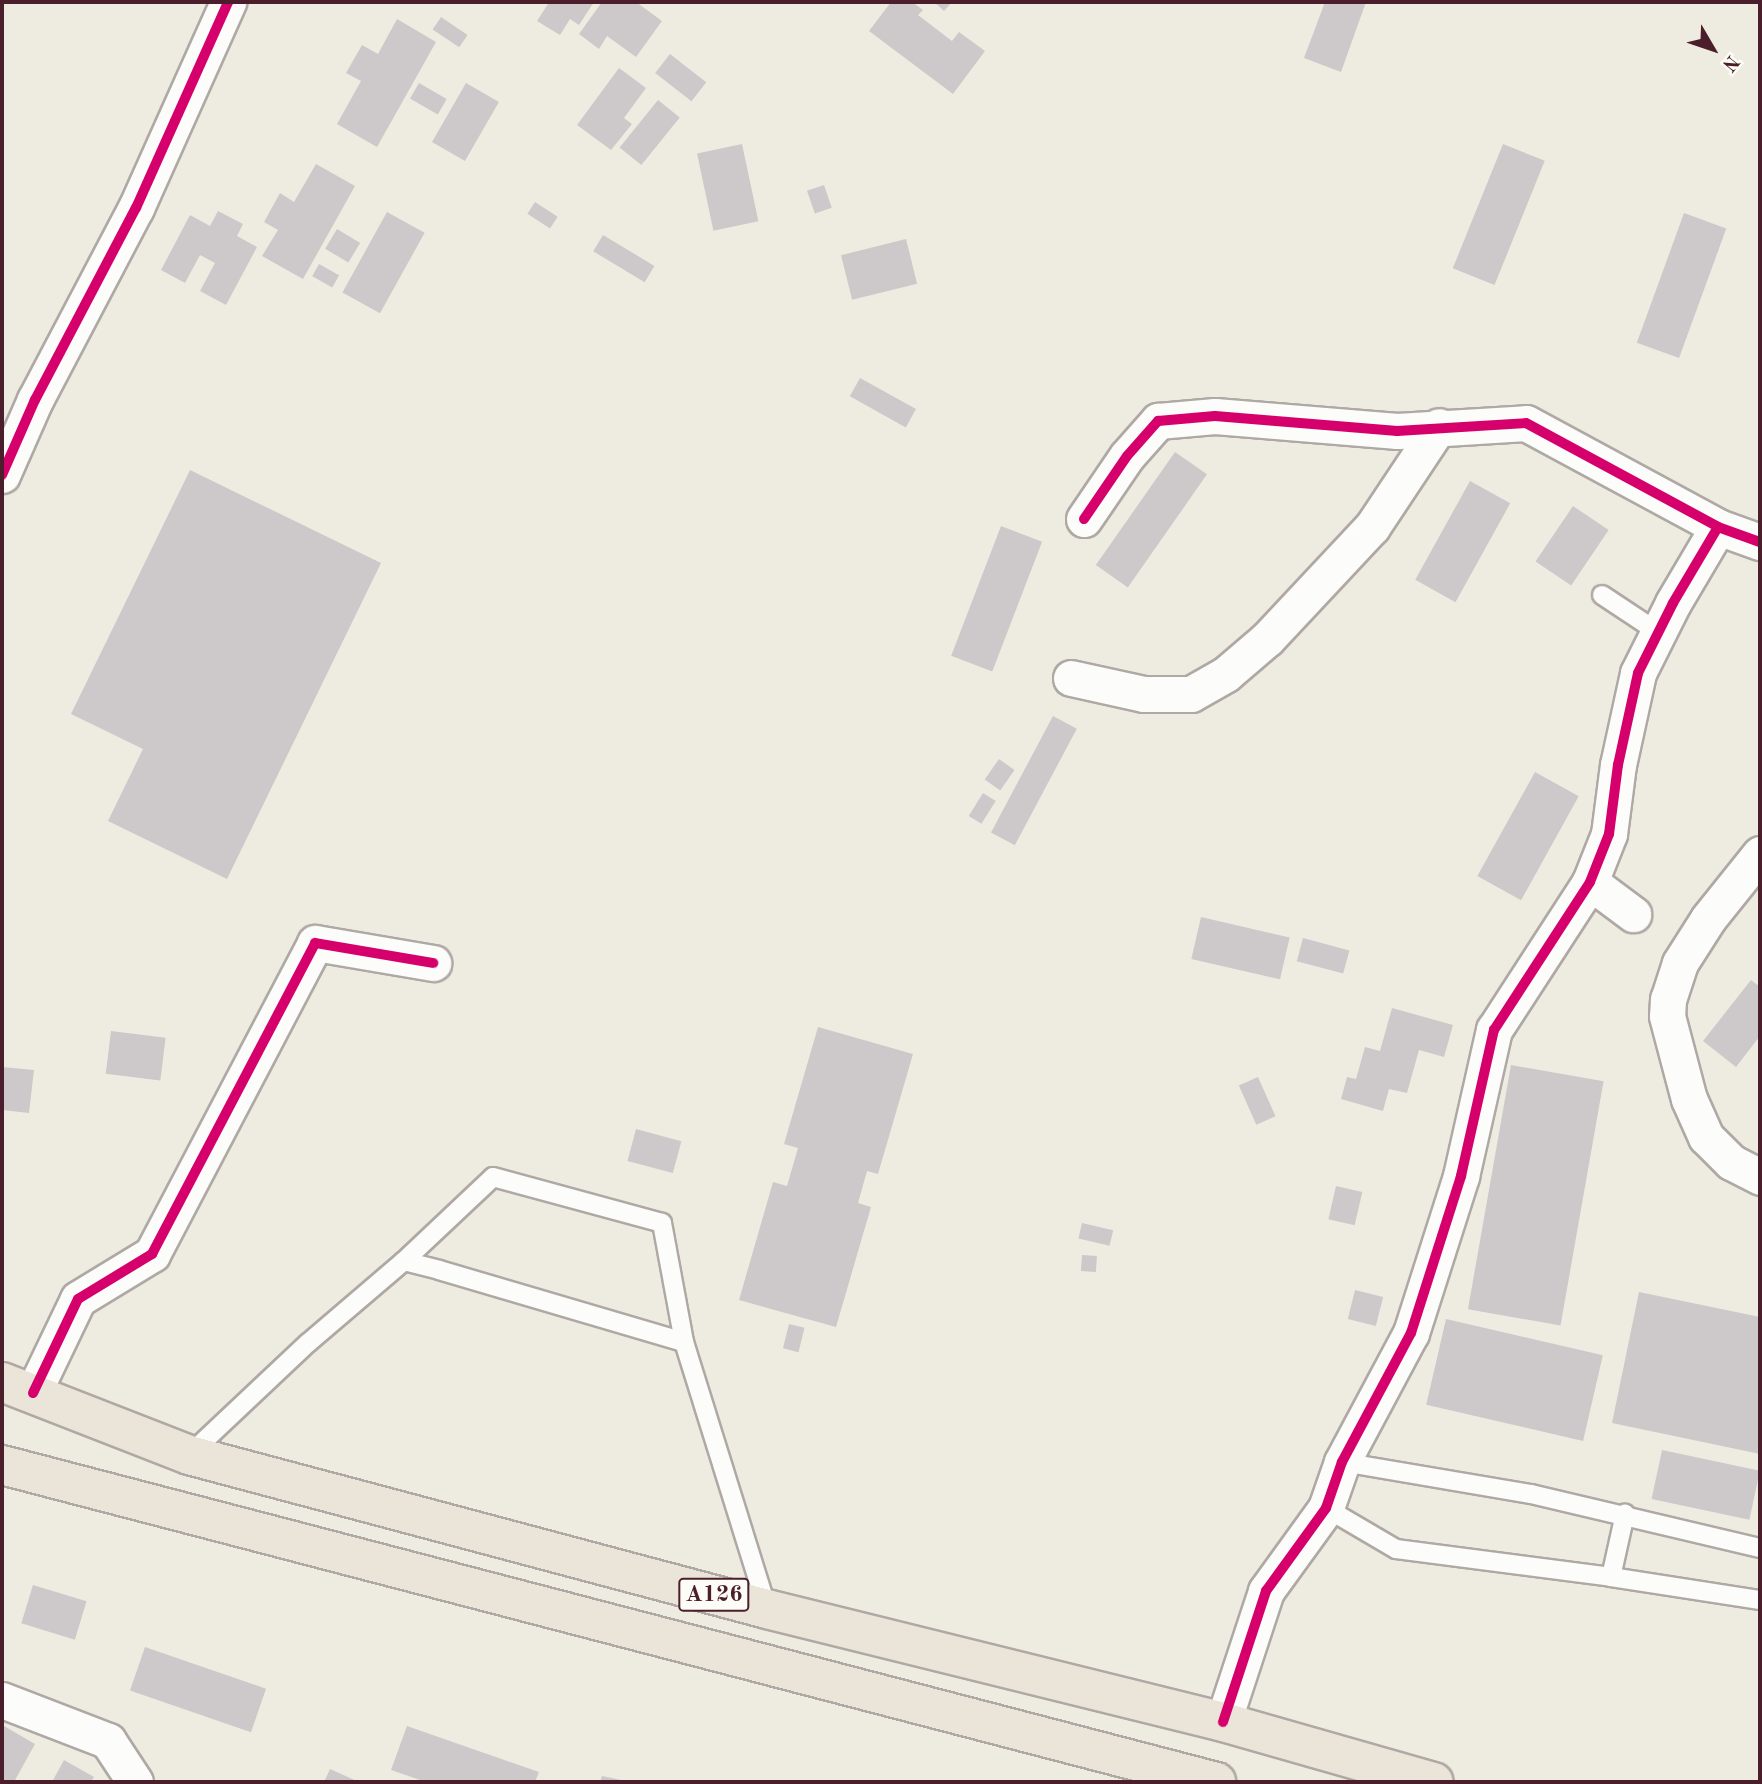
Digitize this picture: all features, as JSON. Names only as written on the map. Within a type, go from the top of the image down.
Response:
[{"type":"highway","name":"A126","points":[[17,1387],[190,1455],[767,1609],[1223,1722],[1434,1782]]},
{"type":"highway","name":"A126","points":[[2,1465],[1216,1782]]},
{"type":"street","points":[[2,475],[35,400],[136,208],[228,2]]},
{"type":"street","points":[[1084,519],[1127,456],[1158,421],[1215,416],[1397,431],[1439,426],[1526,423],[1718,527],[1760,542]]},
{"type":"street","points":[[1071,678],[1144,694],[1191,694],[1226,674],[1268,638],[1372,527],[1439,426]]},
{"type":"street","points":[[1223,1722],[1266,1591],[1326,1508],[1342,1462],[1411,1333],[1461,1176],[1494,1030],[1591,881],[1609,834],[1618,765],[1638,673],[1658,632],[1718,527]]},
{"type":"street","points":[[1760,853],[1708,919],[1680,963],[1668,999],[1667,1016],[1685,1088],[1706,1137],[1731,1163],[1760,1177]]},
{"type":"street","points":[[1591,881],[1633,914]]},
{"type":"street","points":[[17,1387],[78,1299],[152,1254],[315,943],[433,963]]},
{"type":"street","points":[[2,1700],[108,1741],[135,1782]]},
{"type":"lane","points":[[1602,595],[1658,632]]},
{"type":"lane","points":[[190,1455],[308,1343],[404,1261],[493,1177],[663,1223],[684,1342],[767,1609]]},
{"type":"lane","points":[[404,1261],[684,1342]]},
{"type":"lane","points":[[1342,1462],[1450,1479],[1625,1514],[1760,1548]]},
{"type":"lane","points":[[1326,1508],[1396,1549],[1611,1577],[1760,1600]]},
{"type":"lane","points":[[1611,1577],[1625,1514]]},
{"type":"building","points":[[545,2],[594,2],[579,25],[570,19],[560,35],[537,21],[548,4]]},
{"type":"building","points":[[602,2],[636,2],[662,21],[636,57],[607,36],[599,49],[579,34]]},
{"type":"building","points":[[891,2],[912,2],[923,10],[918,15],[952,41],[959,32],[985,51],[953,94],[869,31]]},
{"type":"building","points":[[934,2],[952,2],[944,11]]},
{"type":"building","points":[[1325,2],[1366,2],[1341,72],[1304,58]]},
{"type":"building","points":[[441,17],[468,35],[459,47],[433,29]]},
{"type":"building","points":[[397,19],[436,42],[377,147],[337,124],[361,81],[346,73],[362,45],[378,54]]},
{"type":"building","points":[[670,54],[706,82],[691,101],[655,73]]},
{"type":"building","points":[[619,68],[646,88],[624,118],[632,124],[611,150],[577,125]]},
{"type":"building","points":[[419,83],[447,99],[438,115],[410,99]]},
{"type":"building","points":[[466,83],[499,102],[465,161],[432,142]]},
{"type":"building","points":[[658,100],[680,118],[641,165],[620,147]]},
{"type":"building","points":[[742,144],[758,221],[713,231],[697,154]]},
{"type":"building","points":[[1503,144],[1545,161],[1495,285],[1453,268]]},
{"type":"building","points":[[316,164],[355,186],[303,279],[262,256],[278,230],[264,222],[280,193],[294,202]]},
{"type":"building","points":[[824,185],[832,208],[815,214],[807,191]]},
{"type":"building","points":[[535,202],[558,217],[550,228],[527,214]]},
{"type":"building","points":[[218,211],[243,224],[237,236],[257,247],[226,305],[200,291],[215,263],[200,255],[185,283],[161,270],[190,215],[210,226]]},
{"type":"building","points":[[387,212],[425,233],[380,313],[342,292]]},
{"type":"building","points":[[1684,213],[1726,228],[1679,358],[1637,343]]},
{"type":"building","points":[[337,229],[360,243],[348,263],[325,249]]},
{"type":"building","points":[[603,235],[654,266],[645,282],[593,251]]},
{"type":"building","points":[[906,239],[917,284],[852,300],[841,255]]},
{"type":"building","points":[[319,264],[339,275],[332,287],[312,276]]},
{"type":"building","points":[[860,378],[916,409],[906,427],[850,396]]},
{"type":"building","points":[[1175,452],[1207,474],[1128,587],[1096,565]]},
{"type":"building","points":[[190,470],[381,563],[227,879],[108,821],[143,749],[71,714]]},
{"type":"building","points":[[1470,481],[1510,503],[1455,602],[1415,580]]},
{"type":"building","points":[[1573,506],[1609,530],[1571,586],[1536,562]]},
{"type":"building","points":[[1001,526],[1042,542],[992,672],[951,656]]},
{"type":"building","points":[[1053,716],[1077,729],[1015,845],[991,833]]},
{"type":"building","points":[[999,759],[1015,770],[1000,790],[985,779]]},
{"type":"building","points":[[1535,772],[1579,796],[1521,900],[1477,876]]},
{"type":"building","points":[[983,793],[996,801],[981,824],[969,816]]},
{"type":"building","points":[[1201,917],[1290,937],[1280,979],[1191,959]]},
{"type":"building","points":[[1303,938],[1349,950],[1343,974],[1297,961]]},
{"type":"building","points":[[1751,980],[1760,987],[1760,1036],[1736,1067],[1703,1041]]},
{"type":"building","points":[[1392,1008],[1453,1025],[1444,1057],[1419,1050],[1407,1093],[1389,1089],[1383,1111],[1341,1099],[1347,1077],[1356,1079],[1365,1047],[1380,1051]]},
{"type":"building","points":[[818,1027],[913,1054],[878,1174],[867,1171],[858,1203],[871,1207],[836,1327],[739,1300],[773,1182],[787,1186],[798,1148],[784,1144]]},
{"type":"building","points":[[111,1031],[166,1038],[160,1080],[106,1074]]},
{"type":"building","points":[[1511,1065],[1604,1081],[1561,1326],[1468,1309]]},
{"type":"building","points":[[2,1067],[34,1070],[29,1113],[2,1110]]},
{"type":"building","points":[[1258,1077],[1275,1116],[1256,1125],[1239,1086]]},
{"type":"building","points":[[636,1129],[681,1141],[673,1173],[627,1161]]},
{"type":"building","points":[[1336,1186],[1362,1192],[1355,1225],[1328,1219]]},
{"type":"building","points":[[1082,1223],[1113,1230],[1110,1246],[1078,1239]]},
{"type":"building","points":[[1082,1255],[1097,1256],[1096,1272],[1081,1271]]},
{"type":"building","points":[[1355,1290],[1383,1297],[1376,1326],[1348,1319]]},
{"type":"building","points":[[1639,1292],[1760,1317],[1760,1454],[1612,1423]]},
{"type":"building","points":[[1446,1319],[1603,1355],[1583,1441],[1426,1405]]},
{"type":"building","points":[[789,1324],[805,1328],[798,1352],[783,1348]]},
{"type":"building","points":[[1662,1450],[1760,1471],[1749,1520],[1652,1499]]},
{"type":"building","points":[[33,1585],[87,1601],[75,1640],[21,1623]]},
{"type":"building","points":[[145,1647],[266,1689],[251,1732],[130,1690]]},
{"type":"building","points":[[4,1726],[35,1744],[14,1782],[2,1782]]},
{"type":"building","points":[[407,1726],[539,1772],[535,1782],[426,1782],[391,1770]]},
{"type":"building","points":[[64,1760],[94,1777],[91,1782],[52,1782]]},
{"type":"building","points":[[330,1769],[359,1782],[324,1782]]},
{"type":"building","points":[[602,1776],[626,1781],[626,1782],[600,1782]]},
{"type":"cycle path","points":[[2,475],[35,400],[136,208],[228,2]]},
{"type":"cycle path","points":[[1084,519],[1127,456],[1158,421],[1215,416],[1397,431],[1526,423],[1718,527],[1760,542]]},
{"type":"cycle path","points":[[1223,1722],[1266,1591],[1326,1508],[1342,1462],[1411,1333],[1461,1176],[1494,1030],[1590,882],[1609,834],[1618,765],[1638,673],[1673,603],[1718,527]]},
{"type":"cycle path","points":[[33,1393],[78,1299],[152,1254],[315,943],[433,963]]}]
